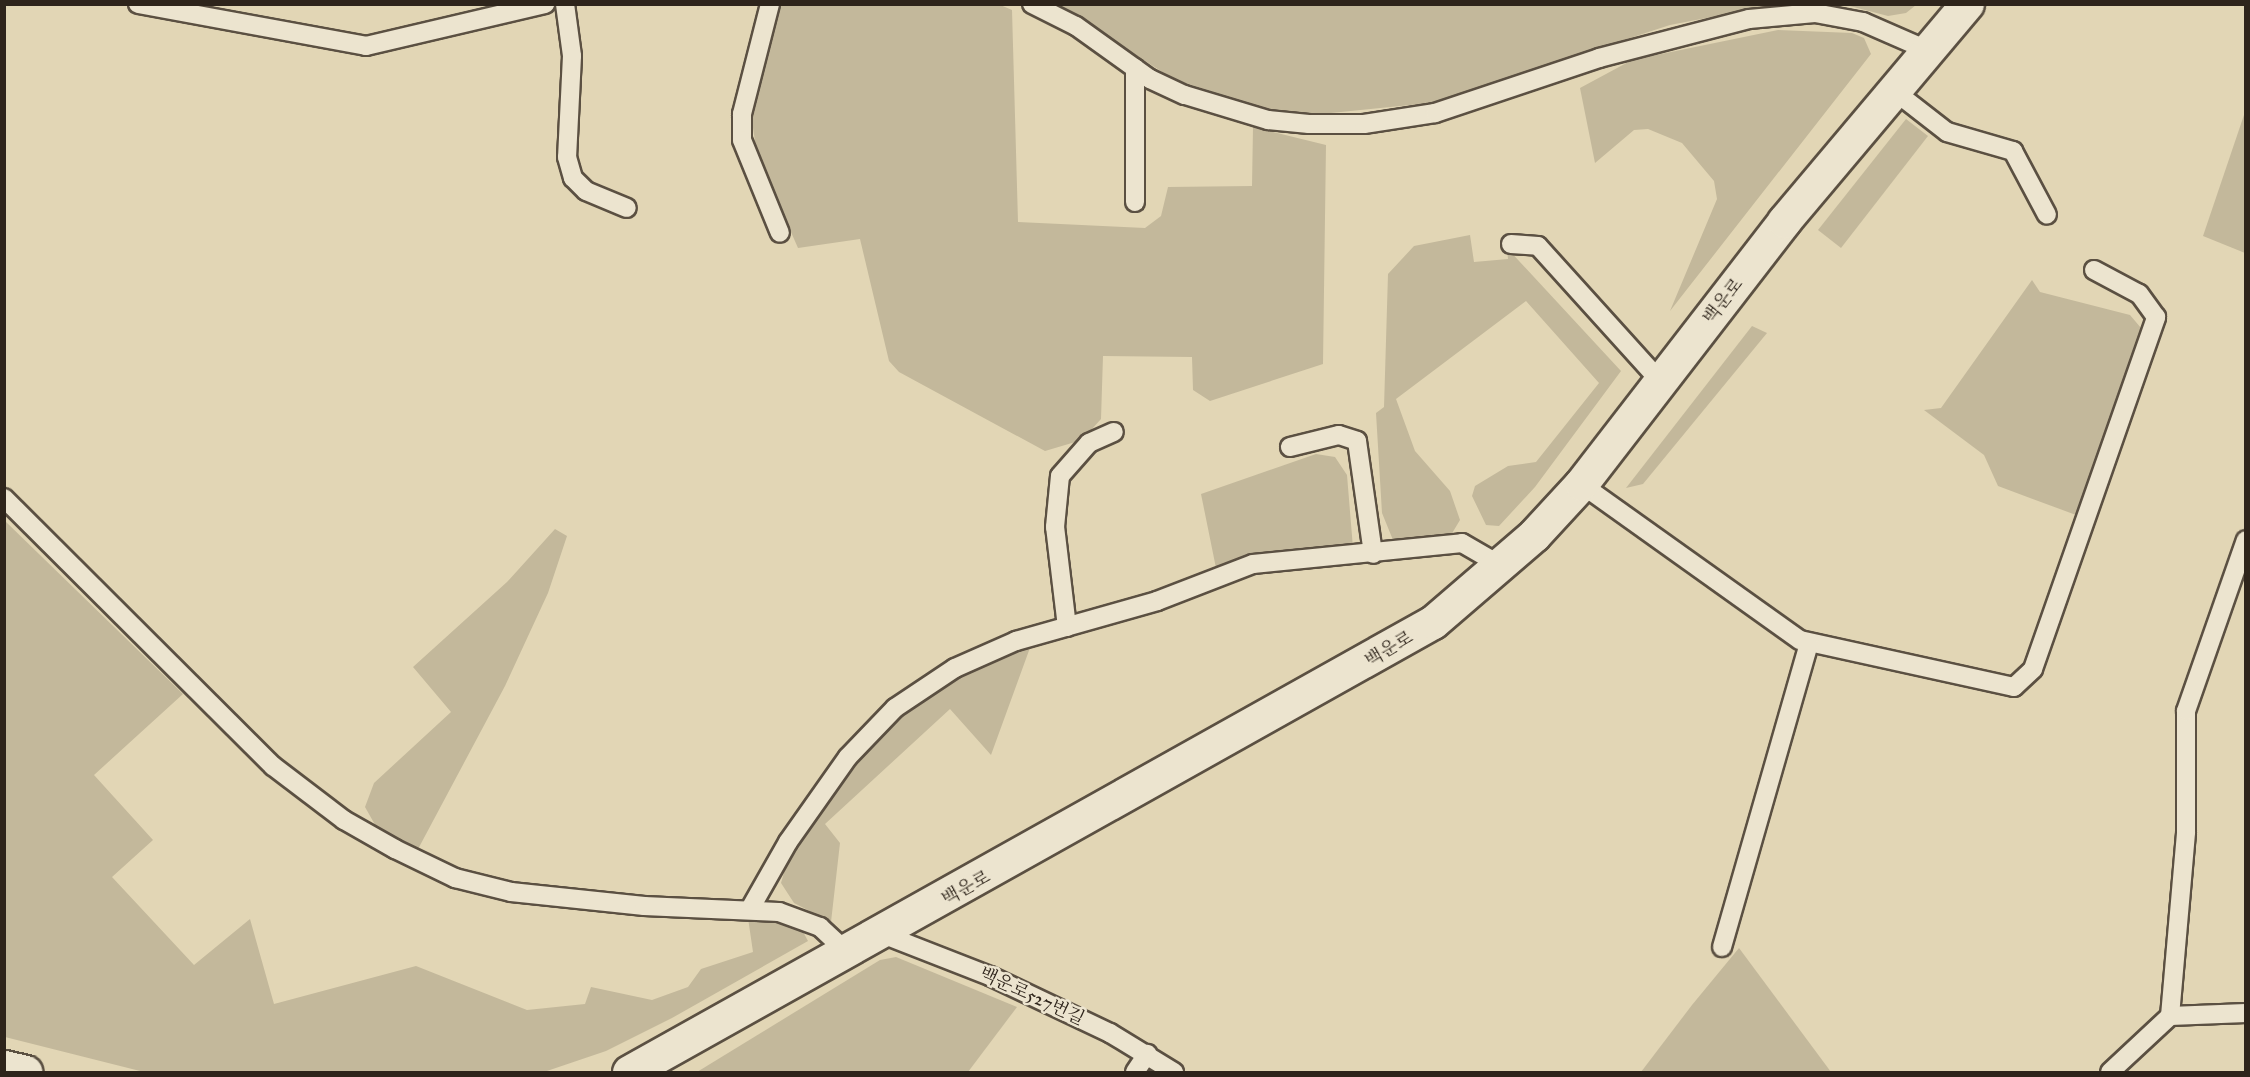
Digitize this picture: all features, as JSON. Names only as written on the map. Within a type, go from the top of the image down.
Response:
[{"type":"street","name":"백운로","points":[[629,1072],[848,953],[1392,648],[1500,565],[1581,484],[1660,381],[1893,90],[1967,4]]},
{"type":"street","points":[[4,1067],[25,1072]]},
{"type":"lane","points":[[138,4],[366,46],[545,4]]},
{"type":"lane","points":[[565,4],[572,56],[567,157],[573,178],[586,191],[627,208]]},
{"type":"lane","points":[[770,4],[742,114],[742,140],[780,233]]},
{"type":"lane","points":[[1032,4],[1076,26],[1135,69],[1185,95],[1268,120],[1364,124],[1436,113],[1599,58],[1749,19],[1815,13],[1863,22],[1927,50]]},
{"type":"lane","points":[[1135,69],[1135,202]]},
{"type":"lane","points":[[1893,90],[1947,132],[2013,151],[2047,215]]},
{"type":"lane","points":[[1511,244],[1538,246],[1660,381]]},
{"type":"lane","points":[[1581,484],[1809,643],[1922,663],[2006,688],[2025,682],[2156,317],[2139,294],[2094,270]]},
{"type":"lane","points":[[1067,627],[1055,527],[1060,476],[1089,443],[1114,432]]},
{"type":"lane","points":[[1290,447],[1339,435],[1358,441],[1373,554]]},
{"type":"lane","points":[[4,498],[273,766],[344,820],[395,849],[455,878],[511,892],[644,906],[750,909],[800,918],[848,953]]},
{"type":"lane","points":[[2170,1016],[2186,832],[2186,711],[2245,542]]},
{"type":"lane","points":[[750,909],[788,842],[848,757],[895,708],[955,668],[1016,641],[1157,601],[1253,564],[1373,554],[1461,543],[1500,565]]},
{"type":"lane","points":[[1722,947],[1809,643]]},
{"type":"lane","name":"백운로527번길","points":[[882,933],[990,976],[1147,1054],[1174,1072]]},
{"type":"lane","points":[[2110,1072],[2170,1016],[2246,1013]]},
{"type":"lane","points":[[1135,1072],[1147,1054]]},
{"type":"shaded area","points":[[998,4],[1012,10],[1018,222],[1145,228],[1161,216],[1168,187],[1252,186],[1253,127],[1326,145],[1323,364],[1210,401],[1193,390],[1192,357],[1103,356],[1101,419],[1082,440],[1045,451],[899,372],[889,361],[860,239],[798,248],[757,155],[752,121],[779,5]]},
{"type":"shaded area","points":[[1916,4],[1906,13],[1888,16],[1846,5]]},
{"type":"shaded area","points":[[1059,5],[1774,5],[1670,25],[1430,103],[1321,114],[1269,110],[1173,79]]},
{"type":"shaded area","points":[[1778,30],[1852,33],[1864,38],[1871,54],[1670,311],[1717,199],[1714,181],[1682,143],[1648,129],[1634,130],[1595,163],[1580,88],[1632,60]]},
{"type":"shaded area","points":[[2245,112],[2245,253],[2203,236]]},
{"type":"shaded area","points":[[1906,119],[1928,136],[1841,248],[1818,230]]},
{"type":"shaded area","points":[[1470,235],[1474,262],[1508,259],[1507,248],[1621,371],[1535,487],[1499,526],[1486,525],[1472,496],[1475,486],[1508,466],[1536,462],[1599,383],[1526,301],[1396,399],[1415,451],[1450,491],[1460,520],[1451,535],[1393,540],[1382,513],[1376,413],[1384,407],[1388,274],[1414,246]]},
{"type":"shaded area","points":[[2032,280],[2040,292],[2130,315],[2141,328],[2076,515],[1998,486],[1984,455],[1924,410],[1941,408]]},
{"type":"shaded area","points":[[1752,326],[1767,333],[1643,484],[1626,488]]},
{"type":"shaded area","points":[[1316,454],[1335,457],[1347,475],[1353,548],[1256,556],[1216,568],[1201,494]]},
{"type":"shaded area","points":[[4,520],[183,694],[94,775],[153,840],[112,877],[194,965],[250,919],[274,1004],[416,966],[527,1010],[585,1004],[591,987],[652,1000],[688,987],[701,969],[753,952],[748,918],[773,917],[801,928],[808,941],[672,1018],[606,1051],[544,1072],[144,1072],[5,1037]]},
{"type":"shaded area","points":[[555,529],[567,536],[548,593],[505,686],[417,851],[378,830],[365,807],[374,783],[451,712],[413,667],[507,582]]},
{"type":"shaded area","points":[[1031,645],[991,755],[950,709],[825,824],[840,843],[831,922],[794,903],[781,883],[789,855],[889,722],[971,666]]},
{"type":"shaded area","points":[[1739,948],[1831,1072],[1641,1072],[1692,1005]]},
{"type":"shaded area","points":[[896,957],[1017,1007],[968,1072],[697,1072],[880,960]]}]
